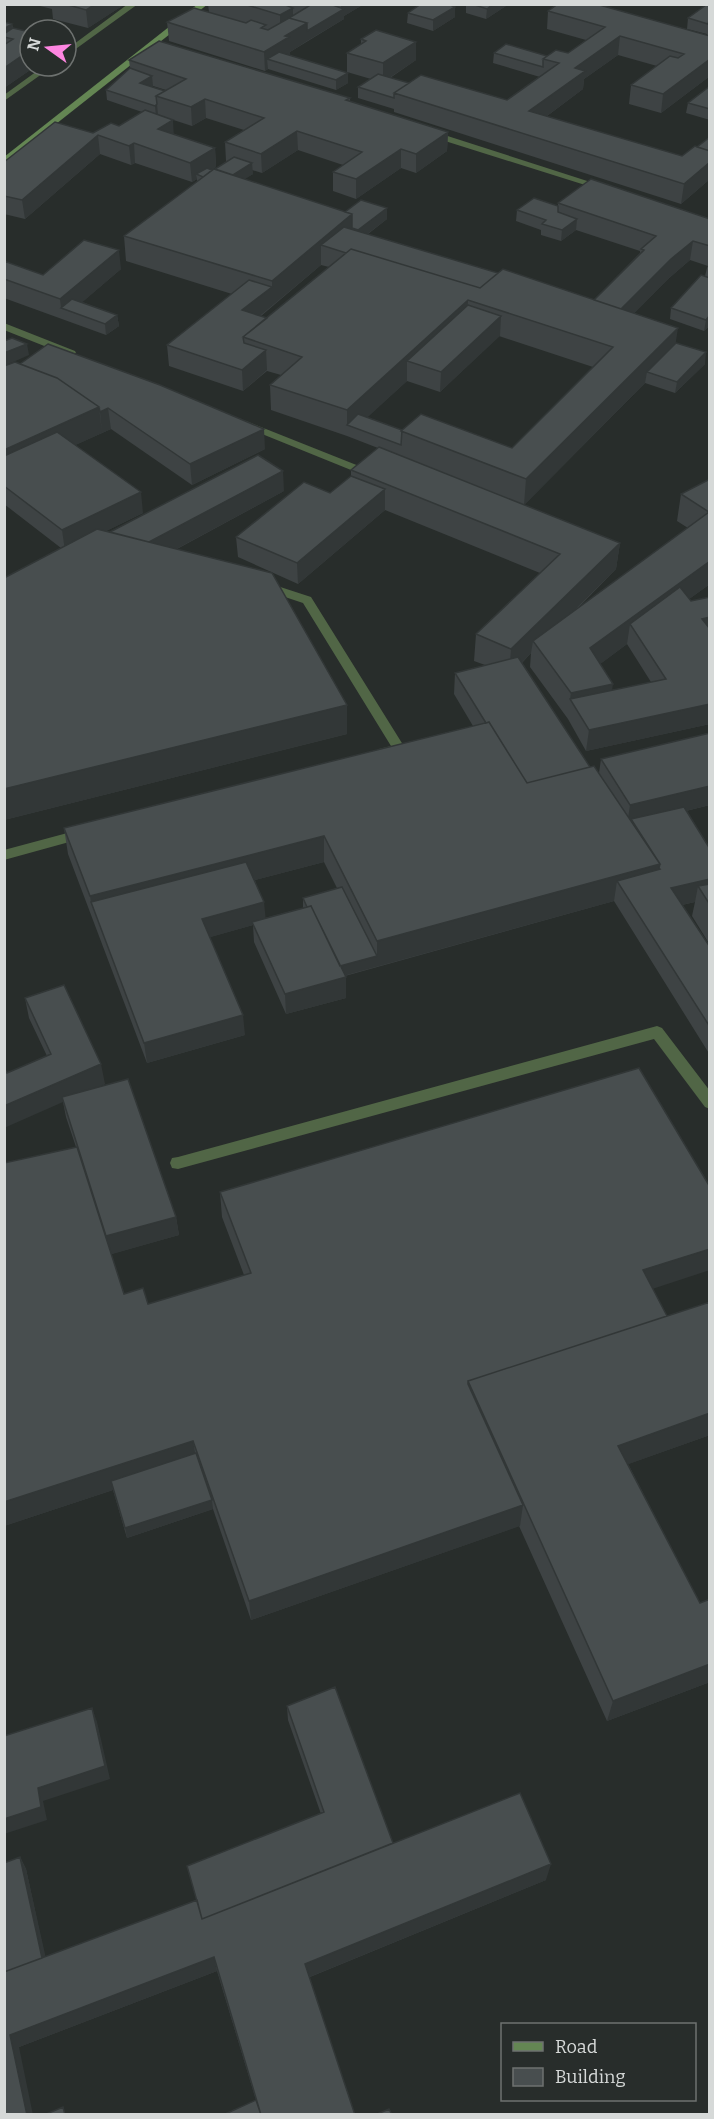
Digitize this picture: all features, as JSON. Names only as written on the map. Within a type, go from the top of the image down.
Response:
[{"type":"street","points":[[78,45],[134,4]]},
{"type":"street","points":[[4,162],[204,4]]},
{"type":"street","points":[[151,44],[163,48]]},
{"type":"street","points":[[4,99],[33,78]]},
{"type":"street","points":[[425,131],[618,193]]},
{"type":"street","points":[[4,326],[81,357]]},
{"type":"street","points":[[235,419],[355,468]]},
{"type":"street","points":[[254,583],[307,600],[399,748],[365,757]]},
{"type":"street","points":[[4,855],[95,830]]},
{"type":"street","points":[[178,1163],[657,1032],[710,1103]]},
{"type":"building","points":[[65,4],[95,4],[86,10]]},
{"type":"building","points":[[244,4],[283,4],[293,8],[280,15]]},
{"type":"building","points":[[312,4],[330,4],[344,9],[307,31],[307,23],[289,18]]},
{"type":"building","points":[[421,4],[448,4],[455,7],[433,20],[408,13]]},
{"type":"building","points":[[472,4],[493,4],[487,9]]},
{"type":"building","points":[[558,4],[596,4],[710,36],[710,59],[663,94],[631,85],[670,56],[678,58],[684,54],[620,36],[575,68],[585,71],[529,111],[682,156],[695,146],[710,151],[710,162],[684,184],[394,93],[421,75],[507,100],[559,63],[543,59],[556,50],[568,53],[605,27],[548,11]]},
{"type":"building","points":[[706,5],[710,6],[708,24],[688,18]]},
{"type":"building","points":[[194,8],[246,23],[251,20],[266,25],[261,28],[268,30],[289,18],[307,23],[264,52],[167,22]]},
{"type":"building","points":[[4,22],[12,24],[4,29]]},
{"type":"building","points":[[13,28],[18,29],[18,58],[4,68],[4,45],[13,39],[4,37],[4,34]]},
{"type":"building","points":[[376,30],[416,42],[383,63],[347,53],[366,41],[361,39]]},
{"type":"building","points":[[159,41],[350,98],[346,100],[448,132],[416,154],[401,149],[356,179],[333,172],[362,152],[297,131],[261,154],[225,142],[264,118],[205,99],[191,107],[156,96],[186,79],[129,60]]},
{"type":"building","points":[[506,44],[547,56],[543,59],[543,67],[494,53]]},
{"type":"building","points":[[279,52],[348,73],[336,80],[267,59]]},
{"type":"building","points":[[130,68],[152,76],[140,83],[165,91],[156,96],[155,106],[106,90]]},
{"type":"building","points":[[378,74],[409,83],[394,93],[394,98],[358,87]]},
{"type":"building","points":[[710,86],[710,109],[688,103]]},
{"type":"building","points":[[145,110],[173,120],[158,129],[215,148],[190,163],[134,143],[129,146],[98,135],[22,200],[4,196],[4,162],[55,122],[93,133],[111,123],[119,126]]},
{"type":"building","points":[[710,137],[710,151],[697,147]]},
{"type":"building","points":[[234,157],[252,163],[233,175],[215,169]]},
{"type":"building","points":[[207,168],[212,170],[203,177],[196,174]]},
{"type":"building","points":[[214,169],[352,214],[272,281],[124,236]]},
{"type":"building","points":[[591,179],[710,219],[710,246],[693,241],[671,259],[621,309],[594,300],[656,236],[558,203]]},
{"type":"building","points":[[534,198],[558,206],[558,212],[577,219],[562,230],[542,224],[546,220],[517,210]]},
{"type":"building","points":[[361,200],[387,208],[358,230],[352,228],[352,214],[345,212]]},
{"type":"building","points":[[344,227],[498,273],[480,288],[351,249],[346,253],[321,245]]},
{"type":"building","points":[[84,240],[119,250],[60,299],[4,279],[4,261],[43,275]]},
{"type":"building","points":[[351,249],[480,288],[503,269],[678,328],[526,479],[401,431],[421,414],[512,448],[613,347],[468,300],[347,410],[270,385],[302,357],[243,337]]},
{"type":"building","points":[[701,275],[710,278],[710,315],[706,320],[671,308]]},
{"type":"building","points":[[249,280],[272,287],[242,310],[267,318],[243,337],[244,343],[266,350],[242,370],[167,345]]},
{"type":"building","points":[[72,299],[117,315],[105,324],[61,308]]},
{"type":"building","points":[[468,305],[501,316],[441,372],[407,361]]},
{"type":"building","points":[[12,338],[27,344],[4,353],[4,341]]},
{"type":"building","points":[[676,343],[706,352],[677,382],[647,372]]},
{"type":"building","points":[[48,344],[160,385],[264,429],[190,464],[108,408],[100,412],[99,407],[57,378],[20,364]]},
{"type":"building","points":[[15,362],[57,378],[99,407],[4,450],[4,366]]},
{"type":"building","points":[[358,414],[402,430],[401,445],[347,425]]},
{"type":"building","points":[[57,432],[141,492],[62,530],[4,486],[4,456]]},
{"type":"building","points":[[379,447],[620,543],[511,649],[476,634],[560,554],[351,470]]},
{"type":"building","points":[[258,455],[283,471],[149,542],[110,532]]},
{"type":"building","points":[[351,476],[385,489],[297,563],[236,537],[304,482],[330,493]]},
{"type":"building","points":[[710,479],[710,561],[590,648],[613,684],[571,693],[533,641],[709,512],[681,494]]},
{"type":"building","points":[[97,529],[272,573],[347,705],[4,789],[4,578]]},
{"type":"building","points":[[680,587],[691,601],[710,597],[710,617],[702,619],[710,629],[710,704],[589,730],[570,699],[666,679],[630,624]]},
{"type":"building","points":[[518,657],[590,767],[527,783],[455,673]]},
{"type":"building","points":[[489,722],[527,783],[594,766],[660,864],[377,941],[324,836],[90,896],[64,828]]},
{"type":"building","points":[[710,733],[710,786],[630,805],[601,759]]},
{"type":"building","points":[[684,807],[710,849],[710,879],[671,888],[710,947],[710,1027],[617,881],[660,869],[660,864],[631,819]]},
{"type":"building","points":[[246,862],[264,902],[202,919],[243,1015],[144,1043],[91,902]]},
{"type":"building","points":[[710,884],[710,905],[698,886]]},
{"type":"building","points":[[342,887],[377,956],[340,966],[311,906],[307,907],[303,898]]},
{"type":"building","points":[[311,906],[346,977],[285,994],[252,922]]},
{"type":"building","points":[[64,985],[101,1064],[4,1106],[4,1068],[7,1073],[51,1054],[25,998]]},
{"type":"building","points":[[639,1068],[710,1187],[710,1249],[643,1270],[667,1316],[468,1381],[523,1505],[249,1601],[193,1441],[4,1502],[4,1163],[77,1147],[124,1294],[143,1288],[148,1304],[251,1273],[220,1192]]},
{"type":"building","points":[[128,1079],[176,1217],[106,1236],[62,1097]]},
{"type":"building","points":[[710,1302],[710,1413],[618,1446],[700,1603],[710,1599],[710,1664],[613,1701],[468,1381]]},
{"type":"building","points":[[196,1453],[212,1500],[125,1528],[111,1481]]},
{"type":"building","points":[[335,1687],[393,1843],[202,1919],[187,1866],[324,1812],[287,1706]]},
{"type":"building","points":[[92,1708],[105,1766],[38,1788],[41,1807],[4,1819],[4,1736]]},
{"type":"building","points":[[520,1793],[551,1864],[305,1964],[355,2115],[261,2115],[214,1957],[10,2035],[27,2115],[4,2115],[4,1972],[197,1900],[202,1919]]},
{"type":"building","points":[[20,1857],[42,1958],[4,1972],[4,1863]]},
{"type":"building","points":[[256,2100],[261,2115],[223,2115]]},
{"type":"building","points":[[63,2107],[65,2115],[44,2115]]},
{"type":"building","points":[[389,2109],[392,2115],[375,2115]]}]
